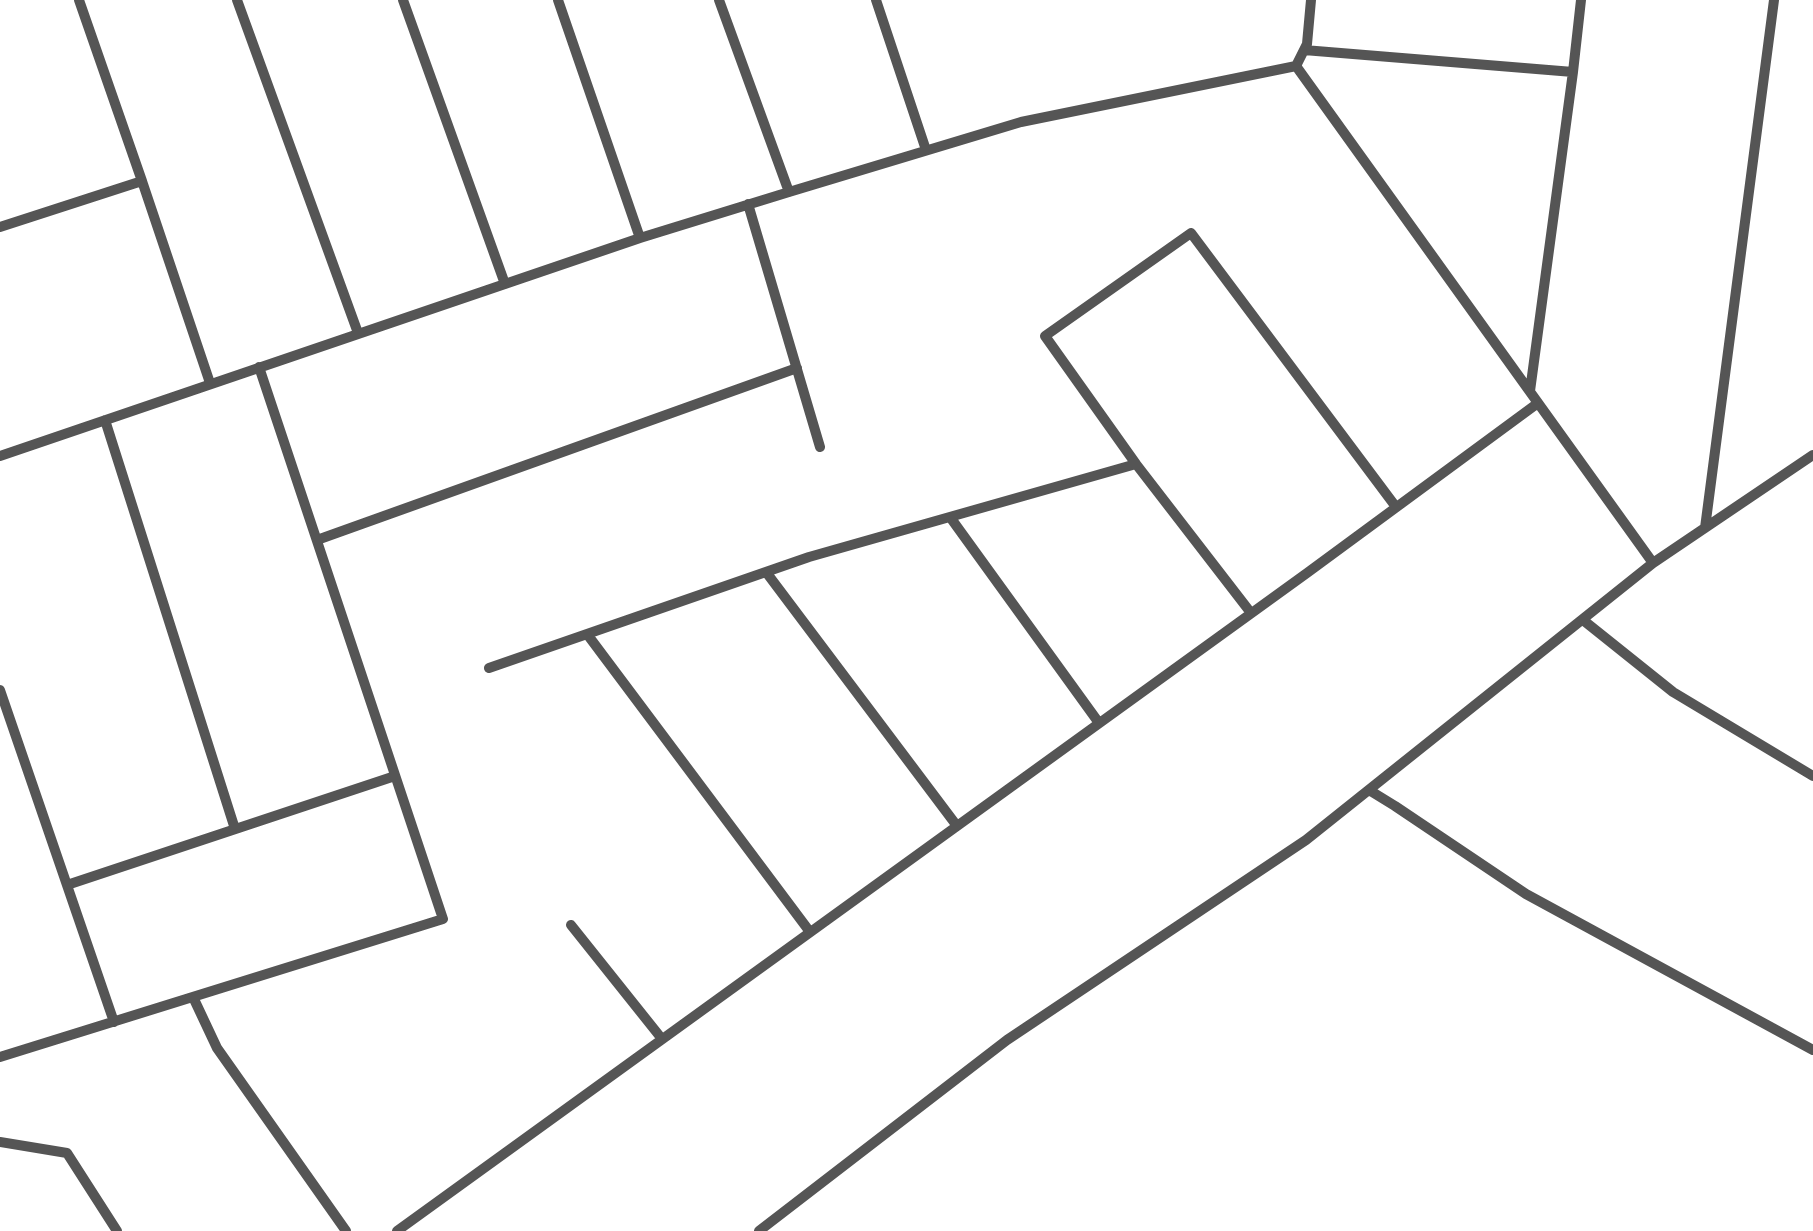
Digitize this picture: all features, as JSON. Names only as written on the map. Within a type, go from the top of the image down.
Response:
[{"type":"street","points":[[79,0],[210,383]]},
{"type":"street","points":[[237,0],[358,333]]},
{"type":"street","points":[[403,0],[504,284]]},
{"type":"street","points":[[558,0],[640,238]]},
{"type":"street","points":[[719,0],[789,192]]},
{"type":"street","points":[[876,0],[926,150]]},
{"type":"street","points":[[1296,66],[1307,44],[1311,0]]},
{"type":"street","points":[[1530,391],[1581,0]]},
{"type":"street","points":[[1705,528],[1774,0]]},
{"type":"street","points":[[1304,50],[1573,72]]},
{"type":"street","points":[[0,456],[640,238],[926,150],[1021,122],[1296,66]]},
{"type":"street","points":[[1296,66],[1653,563]]},
{"type":"street","points":[[0,227],[142,181]]},
{"type":"street","points":[[748,204],[820,447]]},
{"type":"street","points":[[1251,613],[1136,464],[1045,336],[1191,233],[1396,508]]},
{"type":"street","points":[[0,1057],[443,919],[259,367]]},
{"type":"street","points":[[317,540],[797,368]]},
{"type":"street","points":[[397,1231],[1396,508],[1538,403]]},
{"type":"street","points":[[105,420],[235,829]]},
{"type":"street","points":[[759,1231],[1007,1040],[1306,840],[1653,563],[1813,455]]},
{"type":"street","points":[[489,668],[809,557],[1136,464]]},
{"type":"street","points":[[950,517],[1099,723]]},
{"type":"street","points":[[766,572],[957,826]]},
{"type":"street","points":[[1582,620],[1673,692],[1813,776]]},
{"type":"street","points":[[587,634],[810,932]]},
{"type":"street","points":[[0,690],[114,1022]]},
{"type":"street","points":[[67,885],[395,776]]},
{"type":"street","points":[[1369,790],[1526,894],[1813,1050]]},
{"type":"street","points":[[571,925],[662,1039]]},
{"type":"street","points":[[193,997],[217,1048],[346,1231]]},
{"type":"street","points":[[0,1142],[67,1153],[117,1231]]}]
